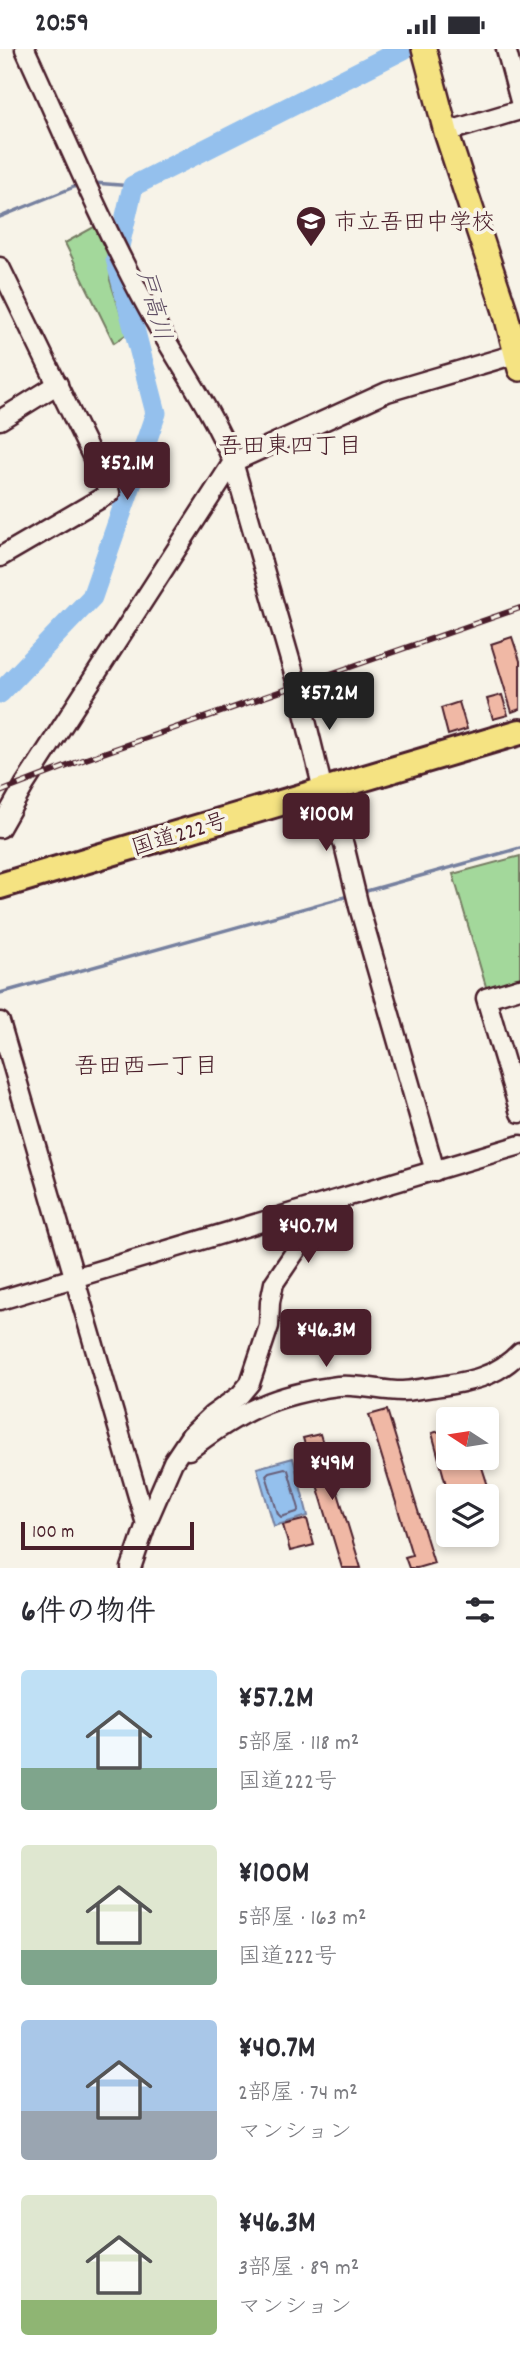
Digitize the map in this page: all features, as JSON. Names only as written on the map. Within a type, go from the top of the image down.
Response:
[{"type":"highway","name":"国道222号","points":[[0,886],[520,732]]},
{"type":"main road","points":[[424,49],[446,132],[512,309],[518,362]]},
{"type":"street","points":[[25,49],[107,231],[222,437],[233,462],[298,684],[323,790],[344,845],[359,907],[435,1171]]},
{"type":"street","points":[[506,49],[515,66],[520,101]]},
{"type":"street","points":[[446,132],[520,110]]},
{"type":"street","points":[[0,267],[110,493],[0,557]]},
{"type":"street","points":[[0,828],[33,772],[233,462],[387,392],[518,362]]},
{"type":"street","points":[[0,420],[58,384]]},
{"type":"street","points":[[520,988],[486,998],[520,1113]]},
{"type":"street","points":[[0,1022],[146,1524]]},
{"type":"street","points":[[0,1300],[520,1145]]},
{"type":"street","points":[[131,1568],[135,1563],[146,1524],[173,1462],[191,1435],[212,1415],[240,1395],[250,1383],[269,1326],[274,1283],[310,1230],[310,1208]]},
{"type":"street","points":[[173,1462],[226,1422],[276,1399],[342,1386],[402,1391],[471,1382],[504,1367],[520,1352]]},
{"type":"green space","points":[[103,222],[114,241],[110,280],[127,334],[114,343],[65,243]]},
{"type":"green space","points":[[520,856],[520,981],[487,990],[453,874]]},
{"type":"water","points":[[293,1458],[308,1516],[274,1526],[257,1468]]},
{"type":"building","points":[[512,637],[520,661],[520,709],[512,712],[491,644]]},
{"type":"building","points":[[502,695],[508,715],[493,719],[487,699]]},
{"type":"building","points":[[459,702],[467,729],[448,735],[441,708]]},
{"type":"building","points":[[387,1410],[434,1563],[417,1568],[409,1568],[405,1557],[412,1555],[369,1415]]},
{"type":"building","points":[[436,1432],[436,1448],[432,1433]]},
{"type":"building","points":[[320,1434],[361,1568],[342,1568],[303,1438]]},
{"type":"building","points":[[442,1470],[483,1470],[487,1484],[446,1484]]},
{"type":"building","points":[[307,1519],[314,1545],[290,1551],[283,1525]]},
{"type":"waterway","name":"戸高川","points":[[0,693],[92,597],[156,413],[116,259],[133,186],[404,49]]},
{"type":"waterway","points":[[94,183],[133,186]]},
{"type":"waterway","points":[[0,217],[79,185]]},
{"type":"waterway","points":[[363,892],[520,848]]},
{"type":"waterway","points":[[0,993],[352,895]]},
{"type":"railway","points":[[0,792],[83,760],[520,608]]},
{"type":"place","name":"市立吾田中学校","points":[[311,248]]},
{"type":"district","name":"吾田東四丁目","points":[[290,445]]},
{"type":"district","name":"吾田西一丁目","points":[[146,1065]]}]
